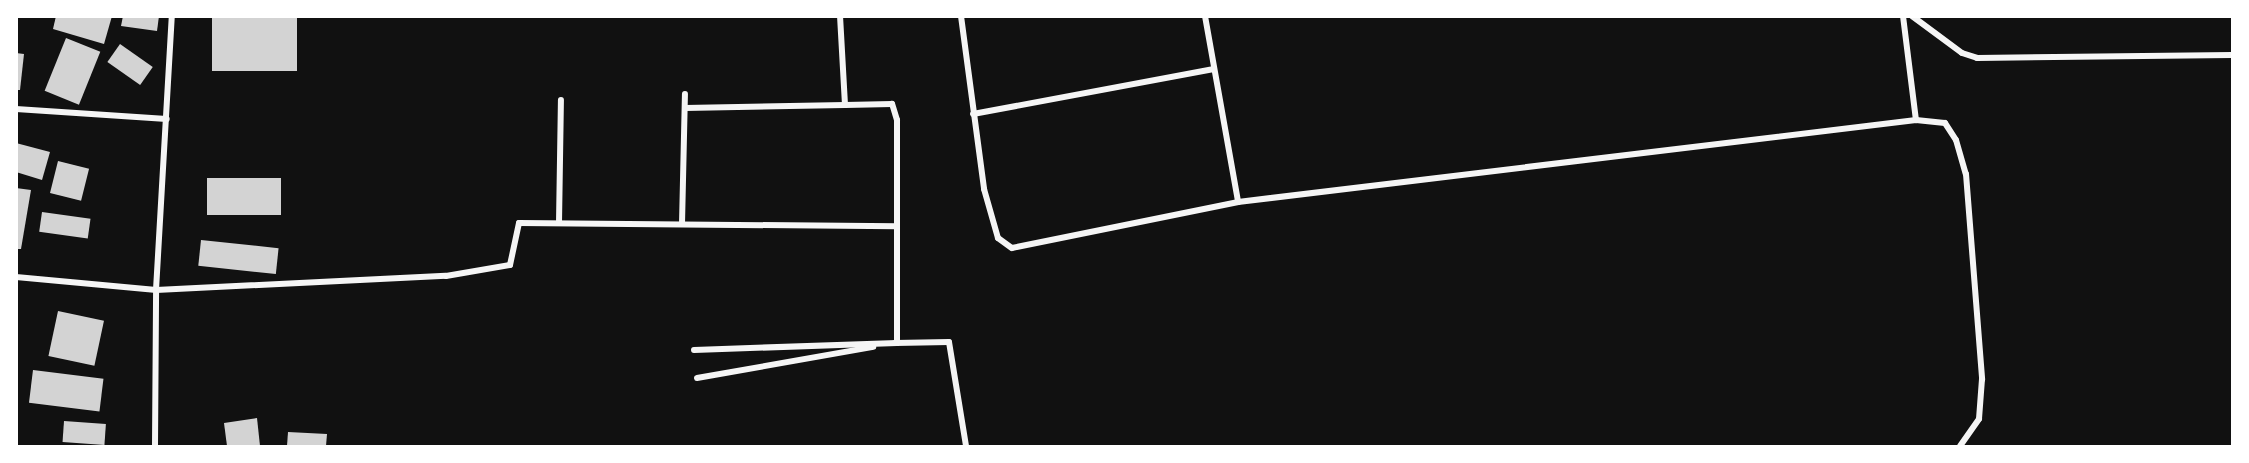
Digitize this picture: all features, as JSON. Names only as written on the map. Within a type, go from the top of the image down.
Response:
[{"type":"street","points":[[155,447],[156,290],[172,16]]},
{"type":"street","points":[[840,16],[845,105]]},
{"type":"street","points":[[962,16],[984,189],[998,238],[1012,248],[1238,202],[1916,120],[1945,123],[1956,140],[1966,174],[1982,379],[1979,419],[1960,447]]},
{"type":"street","points":[[1205,16],[1238,202]]},
{"type":"street","points":[[1903,16],[1916,120]]},
{"type":"street","points":[[1912,16],[1962,53],[1986,59],[2232,55]]},
{"type":"street","points":[[973,114],[1215,69]]},
{"type":"street","points":[[682,224],[685,94]]},
{"type":"street","points":[[560,223],[561,100]]},
{"type":"street","points":[[685,108],[892,104],[897,120],[897,343]]},
{"type":"street","points":[[16,109],[167,119]]},
{"type":"street","points":[[16,278],[156,290],[446,276],[510,265],[519,223],[897,226]]},
{"type":"street","points":[[694,350],[949,342],[966,447]]},
{"type":"street","points":[[697,378],[897,343]]},
{"type":"building","points":[[56,16],[112,16],[104,44],[53,29]]},
{"type":"building","points":[[123,16],[159,16],[157,31],[121,26]]},
{"type":"building","points":[[212,16],[297,16],[297,71],[212,71]]},
{"type":"building","points":[[66,38],[100,52],[79,105],[45,91]]},
{"type":"building","points":[[120,44],[153,67],[140,85],[107,62]]},
{"type":"building","points":[[16,53],[24,54],[20,90],[16,90]]},
{"type":"building","points":[[16,143],[50,152],[42,180],[16,172]]},
{"type":"building","points":[[58,161],[89,169],[81,201],[50,193]]},
{"type":"building","points":[[207,178],[281,178],[281,215],[207,215]]},
{"type":"building","points":[[16,188],[31,190],[21,249],[16,249]]},
{"type":"building","points":[[42,212],[91,219],[88,239],[39,232]]},
{"type":"building","points":[[201,240],[279,248],[276,274],[198,266]]},
{"type":"building","points":[[58,311],[104,321],[94,366],[48,356]]},
{"type":"building","points":[[33,370],[103,379],[99,411],[29,403]]},
{"type":"building","points":[[257,418],[260,446],[227,446],[224,423]]},
{"type":"building","points":[[64,421],[106,424],[104,445],[63,442]]},
{"type":"building","points":[[288,432],[327,434],[326,446],[287,446]]}]
